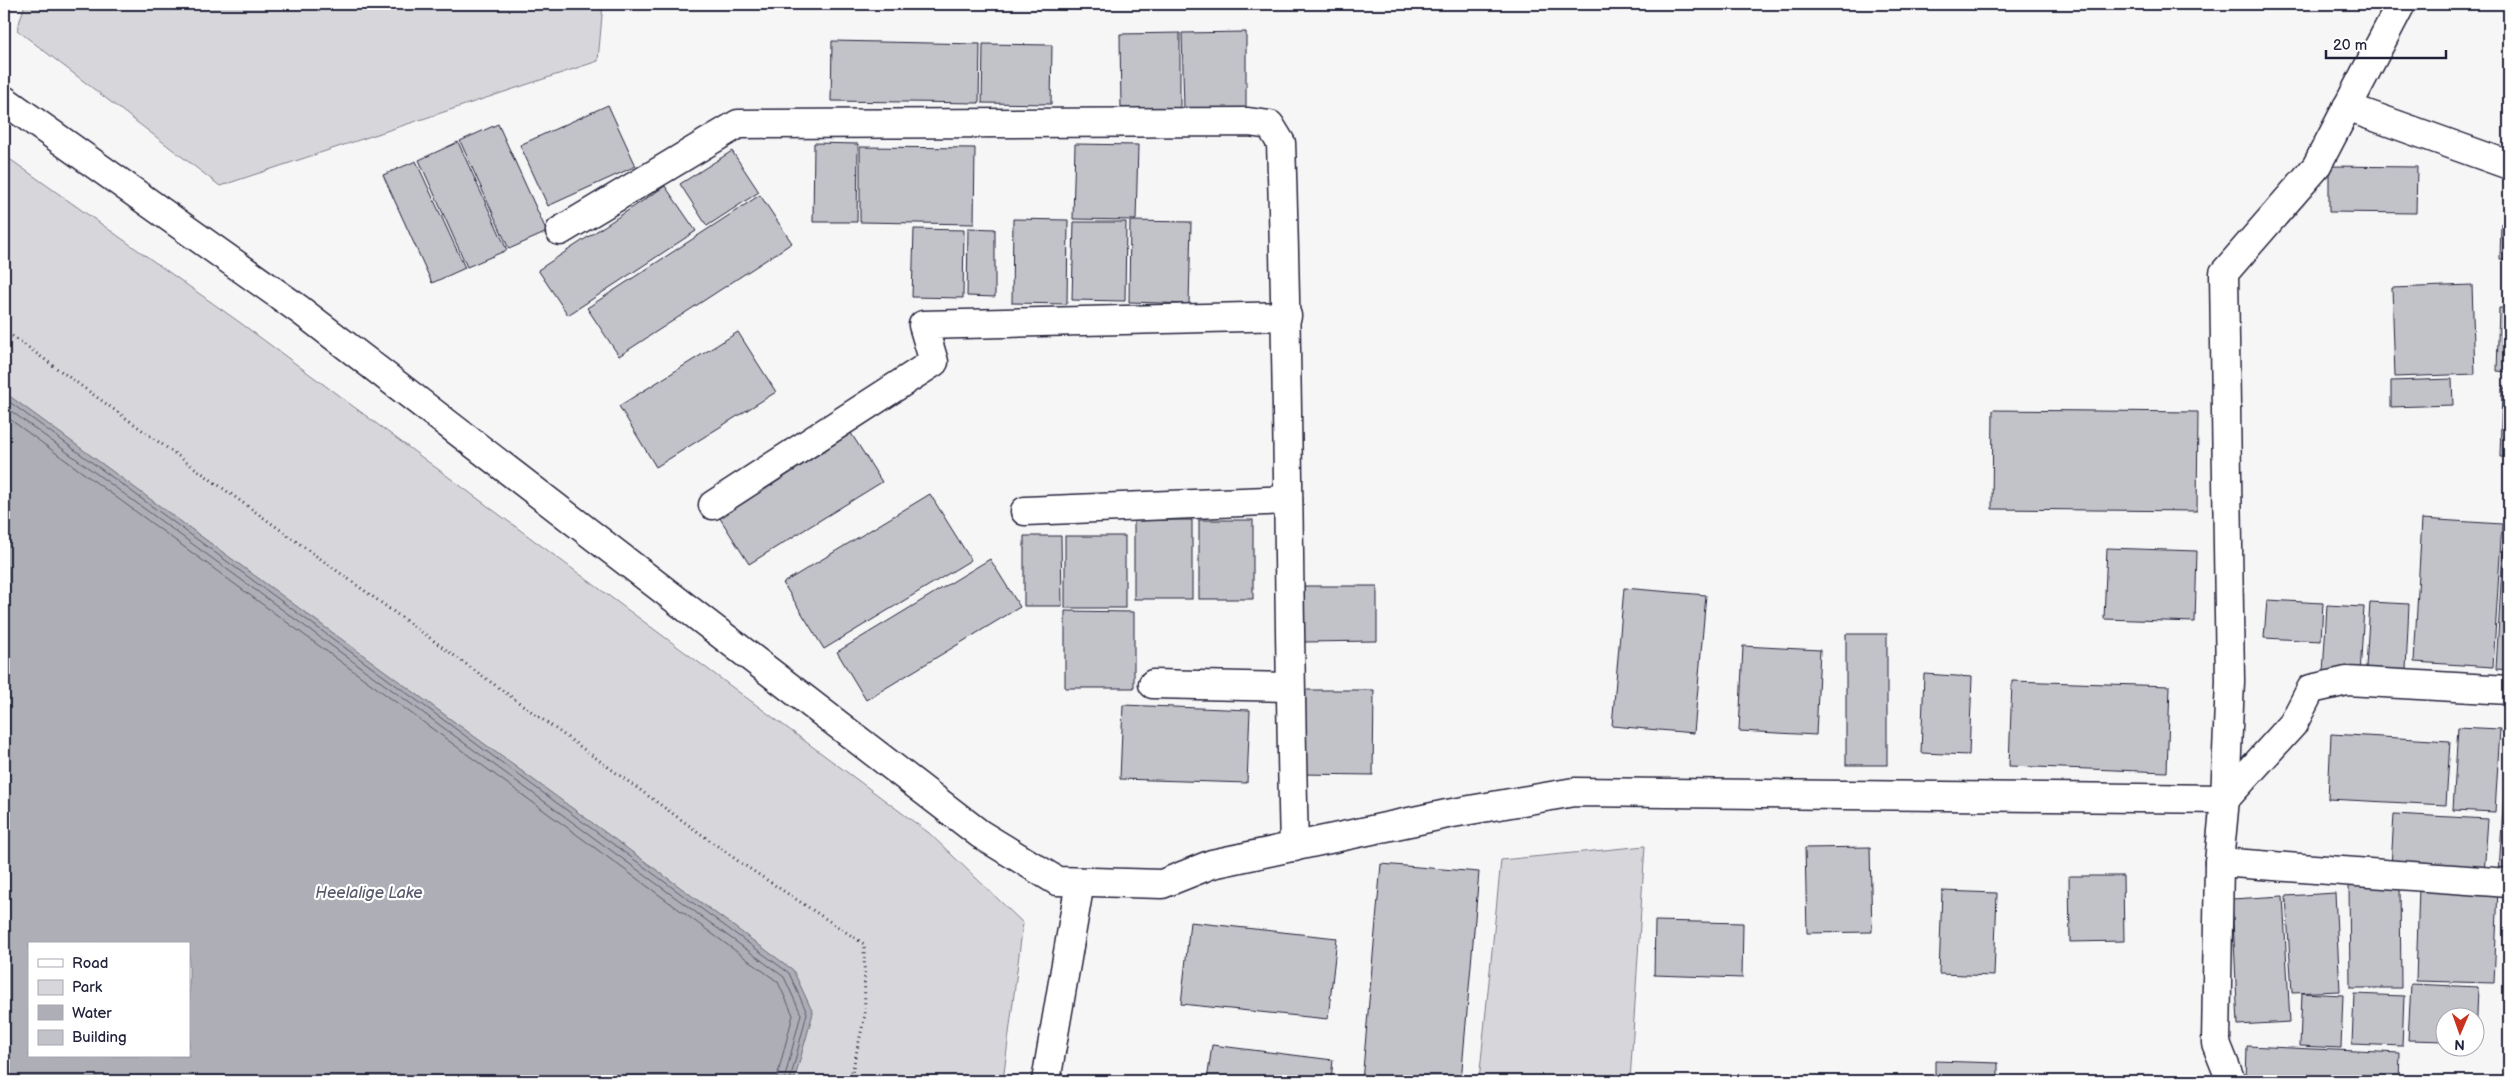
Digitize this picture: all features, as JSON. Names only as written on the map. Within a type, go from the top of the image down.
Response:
[{"type":"street","points":[[2231,1081],[2216,1042],[2219,862],[2226,799],[2230,681],[2224,273],[2316,167],[2401,4]]},
{"type":"street","points":[[4,100],[300,310],[980,834],[1057,882],[1162,884],[1212,864],[1447,814],[1574,792],[2226,799],[2293,724],[2311,689],[2347,681],[2509,690]]},
{"type":"street","points":[[2347,107],[2509,165]]},
{"type":"street","points":[[560,230],[738,124],[1248,122],[1270,125],[1281,143],[1287,316],[1290,687],[1294,847]]},
{"type":"street","points":[[713,505],[934,362],[922,325],[1287,316]]},
{"type":"street","points":[[1025,510],[1288,500]]},
{"type":"street","points":[[1153,684],[1290,687]]},
{"type":"street","points":[[2219,862],[2509,883]]},
{"type":"street","points":[[1046,1081],[1080,882]]},
{"type":"path","points":[[4,330],[741,863],[864,944],[865,1015],[850,1081]]},
{"type":"green space","points":[[25,4],[603,4],[598,61],[220,186],[17,30]]},
{"type":"green space","points":[[4,155],[242,324],[929,833],[1023,923],[1003,1081],[794,1081],[813,1013],[793,970],[4,392]]},
{"type":"green space","points":[[1645,846],[1630,1081],[1479,1081],[1501,860]]},
{"type":"water","name":"Heelalige Lake","points":[[4,392],[793,970],[813,1013],[794,1081],[4,1081]]},
{"type":"building","points":[[1246,32],[1246,109],[1184,109],[1182,33]]},
{"type":"building","points":[[1180,33],[1180,109],[1121,110],[1120,34]]},
{"type":"building","points":[[832,41],[980,44],[979,103],[831,101]]},
{"type":"building","points":[[983,44],[1052,45],[1051,104],[982,103]]},
{"type":"building","points":[[608,105],[636,166],[548,206],[520,145]]},
{"type":"building","points":[[498,124],[547,232],[509,249],[460,141]]},
{"type":"building","points":[[458,142],[507,250],[467,267],[419,160]]},
{"type":"building","points":[[814,143],[858,144],[857,222],[813,222]]},
{"type":"building","points":[[1075,144],[1138,145],[1136,220],[1073,219]]},
{"type":"building","points":[[860,147],[975,148],[974,224],[860,222]]},
{"type":"building","points":[[732,151],[759,192],[707,226],[680,184]]},
{"type":"building","points":[[416,161],[465,268],[432,283],[383,175]]},
{"type":"building","points":[[2329,166],[2417,167],[2416,213],[2329,212]]},
{"type":"building","points":[[665,186],[696,231],[568,315],[538,270]]},
{"type":"building","points":[[760,195],[792,243],[619,356],[587,308]]},
{"type":"building","points":[[1013,219],[1068,220],[1067,304],[1012,303]]},
{"type":"building","points":[[1130,221],[1191,222],[1189,304],[1129,302]]},
{"type":"building","points":[[1074,222],[1126,222],[1125,301],[1072,300]]},
{"type":"building","points":[[2501,223],[2509,223],[2509,260],[2500,259]]},
{"type":"building","points":[[968,228],[995,229],[995,297],[967,296]]},
{"type":"building","points":[[914,229],[964,230],[963,298],[912,297]]},
{"type":"building","points":[[2472,285],[2475,374],[2395,377],[2392,288]]},
{"type":"building","points":[[2499,308],[2509,308],[2509,372],[2497,371]]},
{"type":"building","points":[[738,332],[776,392],[656,467],[619,406]]},
{"type":"building","points":[[2452,379],[2453,405],[2391,407],[2391,381]]},
{"type":"building","points":[[2502,388],[2509,389],[2509,457],[2500,457]]},
{"type":"building","points":[[1993,410],[2198,412],[2197,511],[1992,509]]},
{"type":"building","points":[[849,430],[882,482],[749,564],[716,512]]},
{"type":"building","points":[[930,494],[971,560],[824,649],[783,583]]},
{"type":"building","points":[[2422,519],[2502,524],[2493,667],[2414,662]]},
{"type":"building","points":[[1134,520],[1192,520],[1192,599],[1134,599]]},
{"type":"building","points":[[1199,520],[1253,520],[1253,599],[1199,599]]},
{"type":"building","points":[[1024,536],[1061,536],[1062,606],[1024,606]]},
{"type":"building","points":[[1065,536],[1125,536],[1125,608],[1065,608]]},
{"type":"building","points":[[2107,548],[2197,551],[2195,622],[2104,619]]},
{"type":"building","points":[[2503,549],[2509,549],[2509,670],[2496,669]]},
{"type":"building","points":[[990,559],[1020,607],[866,700],[837,652]]},
{"type":"building","points":[[1304,586],[1377,586],[1377,641],[1304,642]]},
{"type":"building","points":[[1624,588],[1706,595],[1694,733],[1612,726]]},
{"type":"building","points":[[2267,600],[2323,603],[2321,641],[2264,638]]},
{"type":"building","points":[[2370,602],[2409,604],[2406,670],[2366,668]]},
{"type":"building","points":[[2327,605],[2364,607],[2360,675],[2323,673]]},
{"type":"building","points":[[1065,611],[1134,612],[1134,688],[1065,688]]},
{"type":"building","points":[[1846,634],[1887,634],[1887,765],[1846,765]]},
{"type":"building","points":[[1743,646],[1820,650],[1816,735],[1739,731]]},
{"type":"building","points":[[1924,674],[1972,677],[1969,755],[1921,753]]},
{"type":"building","points":[[2012,681],[2170,686],[2167,772],[2009,766]]},
{"type":"building","points":[[1301,690],[1374,690],[1373,775],[1300,774]]},
{"type":"building","points":[[1123,705],[1250,710],[1247,783],[1120,779]]},
{"type":"building","points":[[2458,727],[2500,729],[2495,812],[2453,810]]},
{"type":"building","points":[[2509,729],[2509,872],[2499,871]]},
{"type":"building","points":[[2331,734],[2450,741],[2446,805],[2328,799]]},
{"type":"building","points":[[2394,814],[2488,819],[2484,874],[2391,868]]},
{"type":"building","points":[[1870,847],[1872,932],[1807,933],[1805,848]]},
{"type":"building","points":[[1381,864],[1479,872],[1461,1081],[1362,1081]]},
{"type":"building","points":[[2069,876],[2123,876],[2124,941],[2070,942]]},
{"type":"building","points":[[2349,883],[2400,883],[2401,988],[2350,988]]},
{"type":"building","points":[[2419,887],[2498,889],[2494,983],[2416,981]]},
{"type":"building","points":[[1942,891],[1997,893],[1994,976],[1939,974]]},
{"type":"building","points":[[2335,893],[2340,991],[2292,993],[2286,896]]},
{"type":"building","points":[[2283,896],[2290,1022],[2238,1025],[2232,899]]},
{"type":"building","points":[[1655,921],[1743,923],[1742,978],[1654,975]]},
{"type":"building","points":[[1190,922],[1337,938],[1328,1019],[1181,1004]]},
{"type":"building","points":[[2411,984],[2478,987],[2477,1008],[2436,1008],[2436,1041],[2408,1040]]},
{"type":"building","points":[[2302,993],[2343,995],[2341,1048],[2300,1046]]},
{"type":"building","points":[[2354,994],[2404,996],[2402,1046],[2352,1044]]},
{"type":"building","points":[[1212,1045],[1333,1060],[1331,1081],[1207,1081]]},
{"type":"building","points":[[2247,1046],[2400,1053],[2399,1081],[2246,1081]]},
{"type":"building","points":[[1935,1061],[1998,1063],[1998,1081],[1935,1081]]}]
